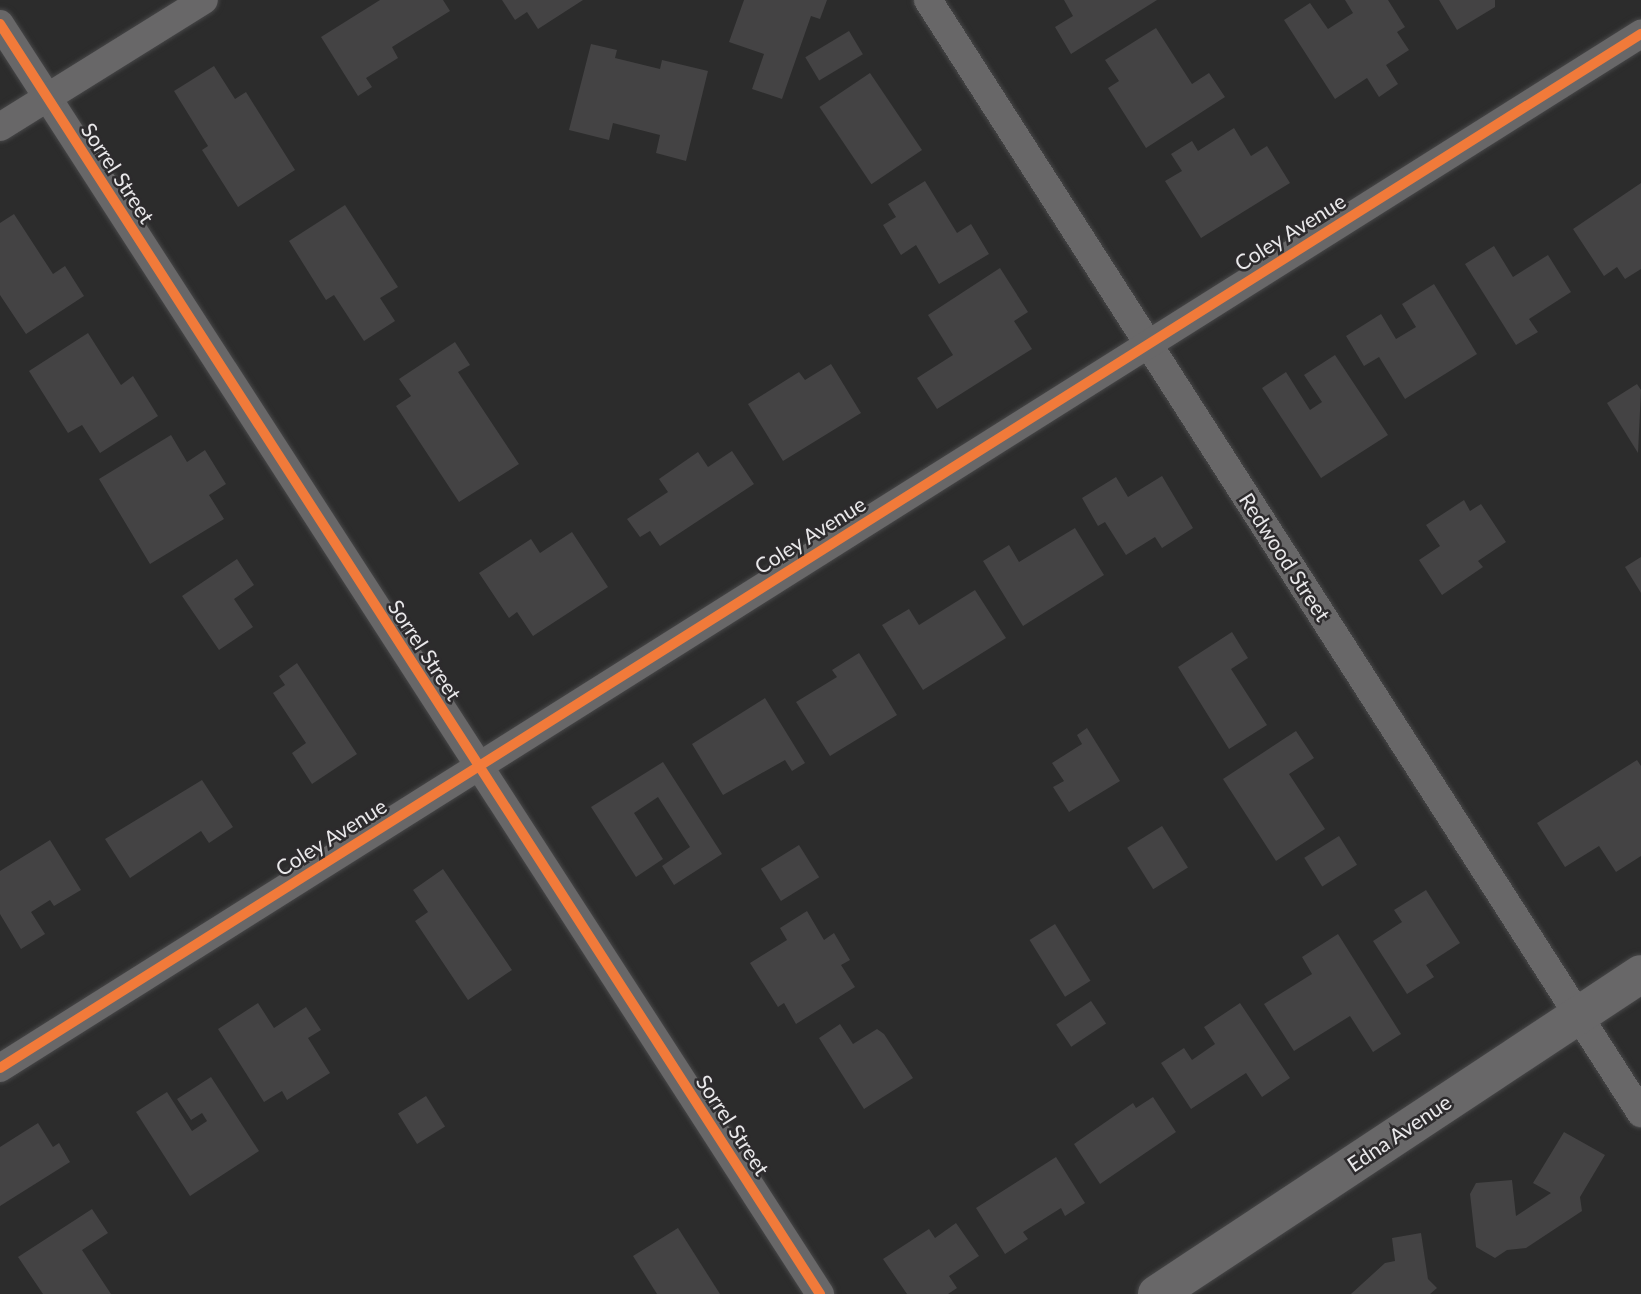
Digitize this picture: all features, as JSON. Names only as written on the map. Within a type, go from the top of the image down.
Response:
[{"type":"street","points":[[0,127],[204,0]]},
{"type":"street","name":"Redwood Street","points":[[928,0],[1641,1114]]},
{"type":"street","name":"Sorrel Street","points":[[0,24],[820,1294]]},
{"type":"street","name":"Coley Avenue","points":[[0,1068],[1641,34]]},
{"type":"street","name":"Edna Avenue","points":[[1157,1294],[1641,974]]},
{"type":"building","points":[[380,0],[443,0],[450,11],[392,47],[398,58],[366,78],[372,87],[358,96],[321,37]]},
{"type":"building","points":[[502,0],[583,0],[538,29],[527,12],[515,20]]},
{"type":"building","points":[[744,0],[827,0],[820,19],[811,16],[782,99],[752,89],[764,54],[729,42]]},
{"type":"building","points":[[1064,0],[1157,0],[1071,54],[1055,27],[1073,16]]},
{"type":"building","points":[[1345,0],[1388,0],[1405,27],[1397,32],[1409,50],[1386,65],[1398,84],[1379,97],[1367,78],[1335,99],[1284,20],[1310,3],[1328,29],[1353,13]]},
{"type":"building","points":[[1439,0],[1495,0],[1495,7],[1457,30]]},
{"type":"building","points":[[1156,28],[1192,84],[1209,73],[1225,97],[1146,148],[1108,88],[1119,81],[1105,60]]},
{"type":"building","points":[[849,31],[863,54],[819,80],[805,57]]},
{"type":"building","points":[[591,44],[617,50],[615,58],[660,69],[662,60],[708,71],[686,161],[656,153],[660,135],[613,123],[609,140],[569,130]]},
{"type":"building","points":[[214,66],[235,99],[246,92],[295,170],[238,207],[202,150],[208,146],[174,91]]},
{"type":"building","points":[[870,73],[922,150],[871,184],[819,107]]},
{"type":"building","points":[[1234,128],[1251,156],[1267,146],[1290,183],[1201,238],[1165,181],[1182,171],[1171,154],[1192,141],[1198,151]]},
{"type":"building","points":[[925,181],[957,233],[971,224],[989,254],[939,284],[916,245],[901,255],[883,225],[896,217],[888,204]]},
{"type":"building","points":[[1641,183],[1641,269],[1625,279],[1617,267],[1604,276],[1573,229]]},
{"type":"building","points":[[345,205],[398,287],[380,298],[395,321],[364,341],[334,295],[326,300],[289,241]]},
{"type":"building","points":[[14,214],[53,274],[65,266],[84,296],[26,334],[0,295],[0,223]]},
{"type":"building","points":[[1494,246],[1513,277],[1548,255],[1571,292],[1529,319],[1538,332],[1516,345],[1465,264]]},
{"type":"building","points":[[1000,268],[1028,312],[1014,321],[1032,349],[937,409],[917,378],[953,355],[928,315]]},
{"type":"building","points":[[1434,284],[1477,354],[1405,399],[1379,357],[1364,366],[1346,336],[1381,314],[1396,339],[1416,327],[1402,304]]},
{"type":"building","points":[[88,333],[121,385],[133,376],[158,416],[100,453],[82,425],[68,433],[29,371]]},
{"type":"building","points":[[455,342],[470,365],[458,372],[519,464],[459,502],[396,406],[411,396],[399,379]]},
{"type":"building","points":[[1335,355],[1388,435],[1321,478],[1262,388],[1286,372],[1310,410],[1322,402],[1304,375]]},
{"type":"building","points":[[831,364],[861,413],[783,461],[748,404],[799,372],[805,380]]},
{"type":"building","points":[[1637,384],[1641,390],[1638,453],[1607,403]]},
{"type":"building","points":[[171,435],[187,462],[205,450],[226,484],[209,495],[224,519],[150,564],[99,479]]},
{"type":"building","points":[[732,451],[754,484],[660,546],[650,531],[640,537],[627,519],[668,492],[659,479],[698,452],[708,467]]},
{"type":"building","points":[[1162,476],[1193,528],[1162,548],[1155,537],[1126,555],[1105,522],[1098,526],[1082,498],[1116,477],[1128,497]]},
{"type":"building","points":[[1464,500],[1470,511],[1481,504],[1506,542],[1478,561],[1483,567],[1442,595],[1419,560],[1440,546],[1426,525]]},
{"type":"building","points":[[1075,528],[1104,575],[1023,626],[983,561],[1009,545],[1019,562]]},
{"type":"building","points":[[572,532],[608,587],[533,636],[517,612],[509,618],[479,573],[531,539],[540,553]]},
{"type":"building","points":[[1641,557],[1641,593],[1625,567]]},
{"type":"building","points":[[237,559],[254,585],[234,599],[253,627],[219,650],[182,596]]},
{"type":"building","points":[[975,590],[1006,638],[923,690],[882,625],[909,609],[919,625]]},
{"type":"building","points":[[1232,632],[1248,658],[1231,669],[1267,725],[1229,749],[1178,667]]},
{"type":"building","points":[[859,653],[897,715],[830,756],[796,702],[837,677],[832,670]]},
{"type":"building","points":[[297,663],[357,754],[312,784],[292,753],[306,743],[273,693],[285,685],[279,676]]},
{"type":"building","points":[[765,698],[805,763],[792,771],[785,760],[723,795],[692,744]]},
{"type":"building","points":[[1087,728],[1120,781],[1069,812],[1053,787],[1064,781],[1052,763],[1082,744],[1077,735]]},
{"type":"building","points":[[1296,731],[1314,758],[1289,774],[1325,829],[1276,861],[1223,779]]},
{"type":"building","points":[[1637,760],[1641,766],[1641,856],[1616,872],[1599,846],[1565,867],[1537,823]]},
{"type":"building","points":[[663,762],[722,854],[674,885],[662,866],[690,847],[658,797],[634,813],[663,859],[636,877],[591,807]]},
{"type":"building","points":[[202,780],[233,827],[209,843],[201,831],[130,878],[105,839]]},
{"type":"building","points":[[1162,826],[1188,868],[1153,889],[1127,848]]},
{"type":"building","points":[[1339,836],[1357,865],[1322,887],[1304,858]]},
{"type":"building","points":[[50,840],[81,890],[54,906],[50,900],[31,912],[45,934],[21,949],[0,914],[0,871]]},
{"type":"building","points":[[799,845],[819,877],[781,901],[761,869]]},
{"type":"building","points":[[443,869],[512,970],[468,1000],[415,921],[428,912],[413,890]]},
{"type":"building","points":[[1426,890],[1460,943],[1426,965],[1434,977],[1407,994],[1373,941],[1402,922],[1394,910]]},
{"type":"building","points":[[807,911],[824,940],[834,933],[850,960],[841,965],[855,987],[796,1024],[784,1003],[778,1007],[750,963],[787,940],[780,928]]},
{"type":"building","points":[[1055,924],[1091,981],[1065,997],[1030,940]]},
{"type":"building","points":[[1338,934],[1401,1034],[1373,1052],[1350,1016],[1294,1051],[1264,1004],[1312,974],[1302,957]]},
{"type":"building","points":[[1091,1001],[1106,1023],[1071,1047],[1056,1024]]},
{"type":"building","points":[[258,1003],[274,1028],[306,1007],[321,1030],[308,1038],[330,1073],[287,1100],[282,1091],[264,1102],[218,1029]]},
{"type":"building","points":[[1240,1003],[1290,1078],[1262,1097],[1246,1073],[1191,1109],[1161,1063],[1184,1048],[1192,1060],[1215,1044],[1204,1027]]},
{"type":"building","points":[[840,1024],[853,1044],[877,1029],[884,1034],[913,1078],[864,1109],[819,1038]]},
{"type":"building","points":[[211,1077],[259,1151],[190,1196],[136,1112],[167,1092],[192,1131],[207,1121],[202,1113],[191,1120],[177,1099]]},
{"type":"building","points":[[426,1096],[445,1127],[417,1144],[398,1113]]},
{"type":"building","points":[[1153,1097],[1176,1132],[1100,1184],[1074,1144],[1133,1103],[1136,1108]]},
{"type":"building","points":[[38,1123],[53,1147],[59,1143],[70,1162],[0,1206],[0,1147]]},
{"type":"building","points":[[1564,1132],[1605,1155],[1580,1197],[1582,1211],[1526,1248],[1507,1250],[1495,1258],[1476,1247],[1470,1194],[1476,1183],[1512,1180],[1516,1216],[1551,1193],[1533,1183]]},
{"type":"building","points":[[1056,1157],[1085,1203],[1065,1216],[1061,1208],[1023,1232],[1028,1239],[1005,1254],[976,1208]]},
{"type":"building","points":[[92,1209],[108,1233],[82,1250],[111,1294],[43,1294],[18,1257]]},
{"type":"building","points":[[956,1223],[979,1256],[949,1276],[957,1288],[948,1294],[907,1294],[883,1259],[929,1229],[935,1238]]},
{"type":"building","points":[[678,1228],[720,1294],[657,1294],[633,1256]]},
{"type":"building","points":[[1421,1233],[1428,1279],[1437,1288],[1430,1294],[1351,1294],[1385,1263],[1395,1261],[1392,1238]]},
{"type":"cycle path","points":[[0,24],[820,1294]]},
{"type":"cycle path","points":[[0,1068],[1641,34]]}]
